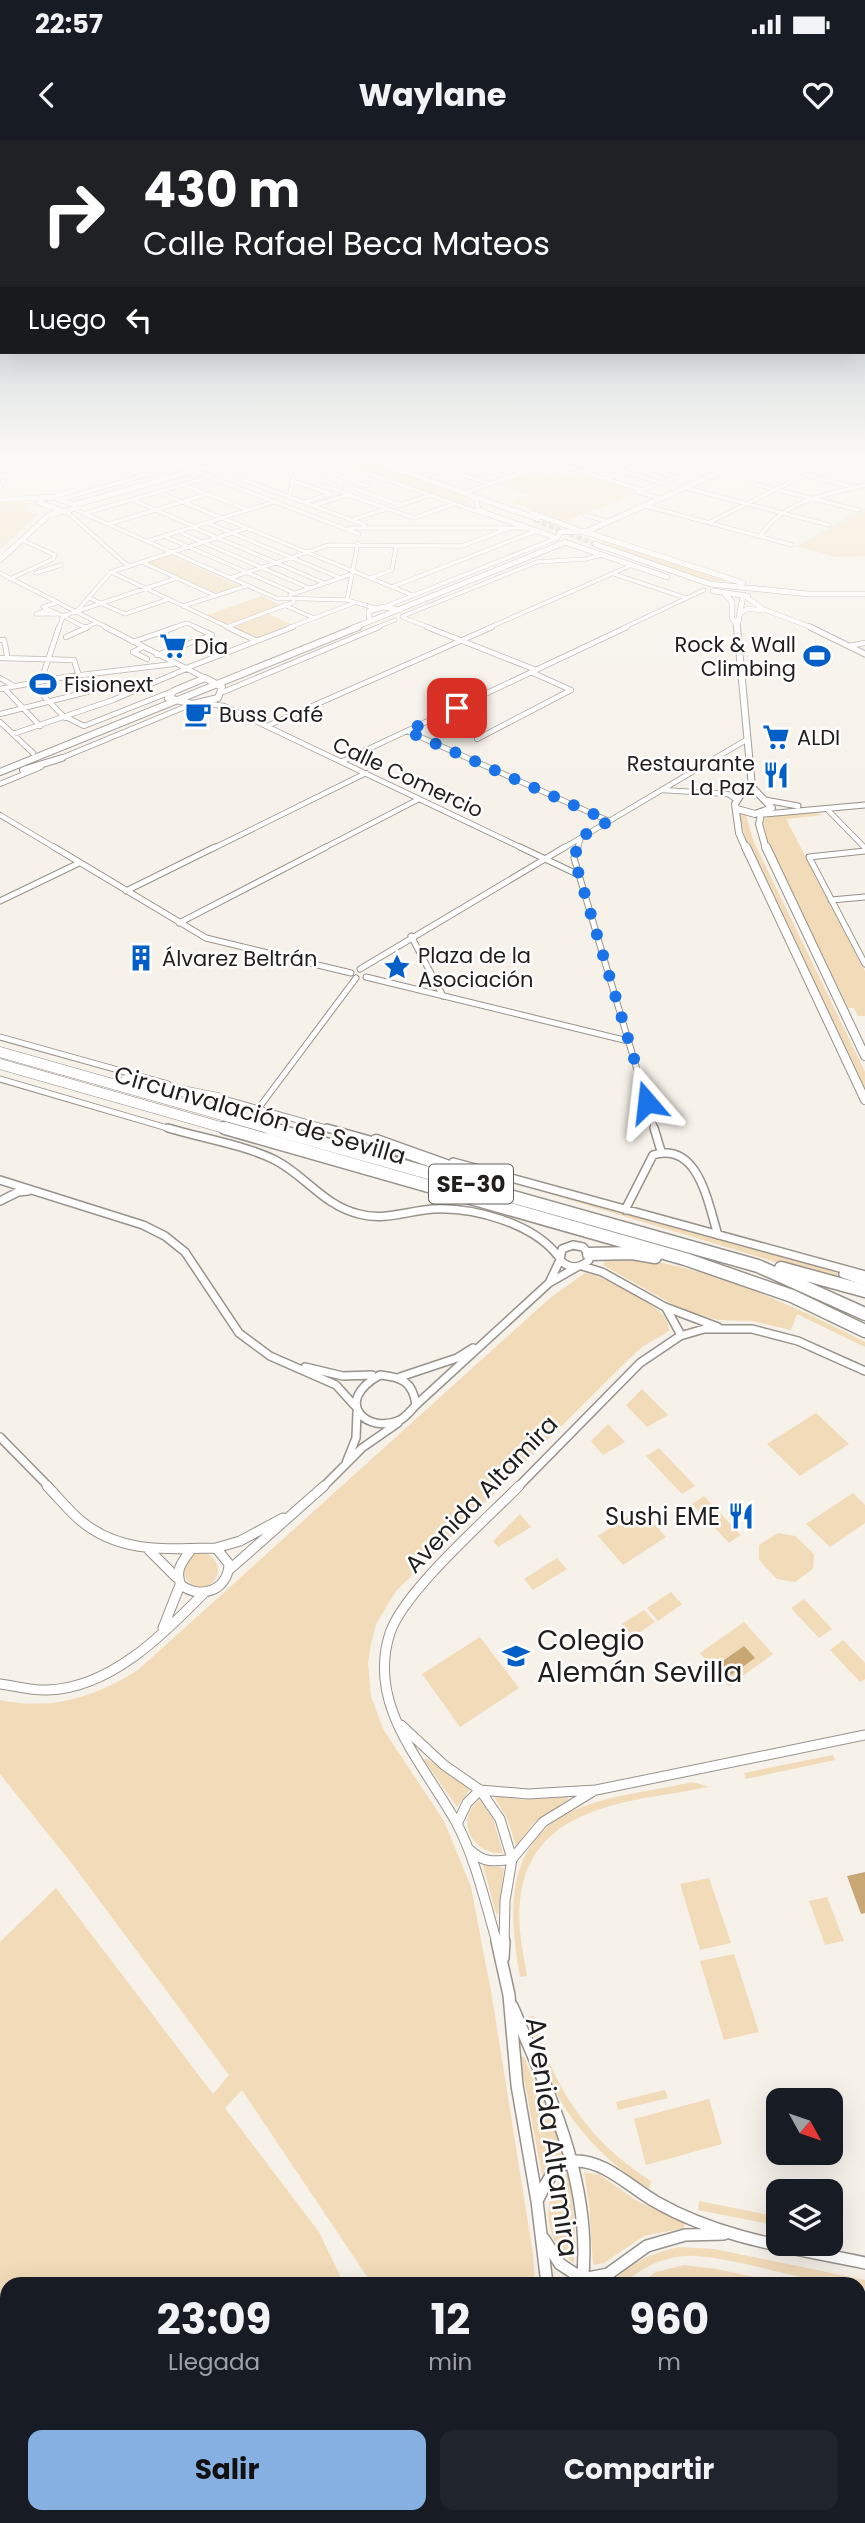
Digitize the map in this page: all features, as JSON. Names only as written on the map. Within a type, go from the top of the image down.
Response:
[{"type":"highway","name":"Circunvalación de Sevilla","points":[[0,1052],[758,1266],[865,1314]]},
{"type":"highway","name":"Circunvalación de Sevilla","points":[[0,1064],[685,1259],[792,1296],[865,1331]]},
{"type":"highway","points":[[71,1072],[223,1099]]},
{"type":"highway","points":[[376,1142],[594,1218]]},
{"type":"highway","points":[[589,1257],[632,1253],[685,1259]]},
{"type":"highway","points":[[758,1266],[779,1268],[865,1291]]},
{"type":"highway","points":[[845,1321],[865,1337]]},
{"type":"main road","points":[[371,613],[400,613],[503,566]]},
{"type":"main road","points":[[635,566],[704,590],[865,594]]},
{"type":"main road","points":[[661,566],[722,590],[733,602],[732,618],[737,625]]},
{"type":"main road","points":[[663,566],[744,596],[754,590],[776,587]]},
{"type":"main road","points":[[693,566],[743,583],[754,590]]},
{"type":"main road","points":[[730,578],[776,587],[832,593]]},
{"type":"main road","points":[[722,590],[743,583]]},
{"type":"main road","points":[[744,596],[737,625],[752,787],[772,806],[763,814],[759,824],[768,855],[865,1056]]},
{"type":"main road","points":[[171,700],[173,691],[384,607],[400,613]]},
{"type":"main road","points":[[371,613],[395,620],[400,613]]},
{"type":"main road","points":[[0,766],[171,700],[204,703],[220,695],[222,687],[206,680]]},
{"type":"main road","points":[[112,737],[111,734],[116,729],[206,680]]},
{"type":"main road","points":[[0,774],[135,718]]},
{"type":"main road","points":[[0,774],[62,758]]},
{"type":"main road","points":[[752,787],[742,793],[738,802],[735,812],[737,828],[865,1100]]},
{"type":"main road","points":[[738,802],[755,797],[765,799]]},
{"type":"main road","points":[[738,802],[749,814],[763,814]]},
{"type":"street","points":[[11,580],[39,566]]},
{"type":"street","points":[[11,580],[57,566]]},
{"type":"street","points":[[74,612],[111,572],[127,566]]},
{"type":"street","points":[[151,566],[216,596]]},
{"type":"street","points":[[204,566],[282,599],[346,600],[371,613]]},
{"type":"street","points":[[232,566],[294,593]]},
{"type":"street","points":[[284,566],[324,583]]},
{"type":"street","points":[[311,566],[338,577]]},
{"type":"street","points":[[337,566],[412,595]]},
{"type":"street","points":[[346,600],[353,566]]},
{"type":"street","points":[[369,578],[392,570],[393,566]]},
{"type":"street","points":[[391,587],[445,566]]},
{"type":"street","points":[[384,607],[490,566]]},
{"type":"street","points":[[400,613],[526,566]]},
{"type":"street","points":[[267,726],[629,566]]},
{"type":"street","points":[[230,578],[262,567],[309,588]]},
{"type":"street","points":[[111,572],[257,641]]},
{"type":"street","points":[[282,599],[352,573]]},
{"type":"street","points":[[613,574],[686,598]]},
{"type":"street","points":[[0,575],[206,680]]},
{"type":"street","points":[[41,681],[63,617],[177,578]]},
{"type":"street","points":[[183,606],[246,586]]},
{"type":"street","points":[[341,762],[704,590]]},
{"type":"street","points":[[754,590],[758,605]]},
{"type":"street","points":[[744,596],[769,611],[798,621],[865,654]]},
{"type":"street","points":[[89,598],[125,614],[169,599]]},
{"type":"street","points":[[207,633],[298,600]]},
{"type":"street","points":[[56,603],[43,607],[86,628]]},
{"type":"street","points":[[13,734],[132,693],[185,669],[354,603]]},
{"type":"street","points":[[284,606],[314,618]]},
{"type":"street","points":[[741,613],[752,609],[769,611]]},
{"type":"street","points":[[48,610],[36,614],[56,614]]},
{"type":"street","points":[[400,613],[571,690],[477,739]]},
{"type":"street","points":[[133,642],[203,616]]},
{"type":"street","points":[[225,706],[220,695],[395,620]]},
{"type":"street","points":[[54,640],[65,641],[66,637],[96,623]]},
{"type":"street","points":[[157,655],[212,635],[187,623]]},
{"type":"street","points":[[0,640],[4,640],[7,655]]},
{"type":"street","points":[[849,646],[865,643]]},
{"type":"street","points":[[143,648],[133,652],[147,659]]},
{"type":"street","points":[[0,658],[7,655],[74,660],[79,676]]},
{"type":"street","points":[[146,667],[162,658]]},
{"type":"street","points":[[2,689],[41,681],[174,664]]},
{"type":"street","points":[[113,671],[132,693]]},
{"type":"street","points":[[0,678],[15,686]]},
{"type":"street","points":[[31,683],[65,717],[84,726],[173,691]]},
{"type":"street","points":[[0,714],[124,686],[153,684]]},
{"type":"street","points":[[2,689],[40,726]]},
{"type":"street","points":[[204,703],[225,706]]},
{"type":"street","points":[[0,784],[192,704]]},
{"type":"street","name":"Calle Comercio","points":[[225,706],[579,875]]},
{"type":"street","points":[[0,722],[33,753]]},
{"type":"street","points":[[407,731],[609,821]]},
{"type":"street","points":[[258,1109],[360,969],[411,936],[746,740]]},
{"type":"street","points":[[126,891],[366,774]]},
{"type":"street","points":[[661,789],[727,794],[738,802]]},
{"type":"street","points":[[179,923],[419,799]]},
{"type":"street","points":[[765,799],[827,809],[865,849]]},
{"type":"street","points":[[763,814],[865,805]]},
{"type":"street","points":[[0,815],[179,923],[225,944],[628,1041]]},
{"type":"street","points":[[581,837],[574,858],[661,1151]]},
{"type":"street","points":[[865,849],[809,857],[865,964]]},
{"type":"street","points":[[0,901],[79,863]]},
{"type":"street","points":[[831,900],[865,897]]},
{"type":"street","points":[[411,936],[443,996]]},
{"type":"street","points":[[856,946],[865,946]]},
{"type":"street","points":[[360,969],[368,972],[366,977]]},
{"type":"street","points":[[0,1037],[865,1275]]},
{"type":"street","points":[[0,1079],[268,1157],[285,1164],[318,1194],[345,1209],[368,1216],[387,1217],[435,1209],[461,1212],[537,1233],[548,1241],[566,1265],[601,1272],[665,1307],[719,1327]]},
{"type":"street","points":[[625,1210],[653,1154],[661,1151],[680,1155],[696,1170],[718,1235]]},
{"type":"street","points":[[0,1180],[143,1225],[165,1236],[185,1252],[239,1333],[253,1345],[336,1385],[369,1422],[383,1425],[398,1423]]},
{"type":"street","points":[[0,1201],[18,1192],[32,1190]]},
{"type":"street","points":[[549,1283],[562,1249],[573,1245],[583,1247],[601,1272]]},
{"type":"street","points":[[0,1684],[50,1690],[87,1681],[128,1660],[204,1593],[225,1581],[229,1570],[248,1550],[304,1505],[342,1470],[367,1442],[381,1431],[407,1418],[416,1405],[549,1283],[579,1267],[589,1257]]},
{"type":"street","points":[[813,1262],[865,1282]]},
{"type":"street","points":[[665,1307],[679,1333],[719,1327],[747,1328],[781,1335],[865,1371]]},
{"type":"street","name":"Avenida Altamira","points":[[546,2277],[537,2202],[517,2085],[509,1997],[503,1964],[467,1847],[457,1824],[411,1751],[387,1702],[384,1665],[390,1632],[414,1592],[640,1363],[679,1333],[679,1322],[694,1318]]},
{"type":"street","points":[[287,1363],[343,1376],[400,1377],[457,1358],[491,1336]]},
{"type":"street","points":[[342,1470],[356,1438],[356,1392],[366,1380],[380,1375]]},
{"type":"street","points":[[400,1377],[414,1390],[416,1405]]},
{"type":"street","points":[[0,1437],[81,1521],[102,1534],[148,1550],[190,1551],[203,1546],[216,1548],[240,1541],[304,1505]]},
{"type":"street","points":[[216,1548],[228,1560],[229,1570]]},
{"type":"street","points":[[148,1550],[191,1592],[204,1593]]},
{"type":"street","points":[[162,1632],[178,1581],[178,1563],[190,1551]]},
{"type":"street","name":"Avenida Altamira","points":[[396,1720],[435,1758],[480,1790],[500,1819],[512,1859],[505,1900],[503,1964]]},
{"type":"street","points":[[457,1824],[467,1803],[480,1790],[528,1794],[596,1790],[865,1735]]},
{"type":"street","points":[[467,1847],[478,1859],[492,1862],[512,1859],[543,1822],[596,1790]]},
{"type":"street","name":"Avenida Altamira","points":[[509,1997],[573,2160],[582,2222],[583,2277]]},
{"type":"street","points":[[537,2202],[552,2173],[573,2160],[605,2169],[638,2193],[664,2207],[728,2234],[865,2263]]},
{"type":"street","points":[[597,2277],[608,2274],[647,2246],[685,2235],[728,2234]]},
{"type":"street","points":[[542,2237],[560,2264],[578,2277]]},
{"type":"shaded area","points":[[156,566],[195,566],[240,586],[218,594]]},
{"type":"shaded area","points":[[664,566],[683,566],[727,581],[715,581]]},
{"type":"shaded area","points":[[262,596],[280,605],[227,625],[207,615]]},
{"type":"shaded area","points":[[269,614],[291,624],[256,638],[233,627]]},
{"type":"shaded area","points":[[814,812],[823,815],[786,819],[865,971],[865,1016],[858,1016],[854,1008],[848,1008],[769,848],[763,822],[768,816]]},
{"type":"shaded area","points":[[739,813],[746,815],[753,840],[865,1072],[865,1094],[747,845]]},
{"type":"shaded area","points":[[487,1175],[813,1265],[848,1277],[865,1289]]},
{"type":"shaded area","points":[[633,1258],[694,1271],[753,1290],[865,1342],[865,1347],[797,1314],[791,1330],[752,1321],[718,1320],[681,1309],[603,1265],[605,1261]]},
{"type":"shaded area","points":[[585,1273],[593,1275],[613,1283],[654,1307],[665,1318],[669,1331],[642,1347],[629,1359],[396,1591],[376,1624],[368,1663],[371,1696],[383,1729],[444,1821],[471,1887],[492,1997],[535,2277],[367,2277],[242,2090],[225,2108],[319,2232],[341,2277],[0,2277],[0,1942],[56,1888],[213,2094],[229,2075],[73,1865],[0,1774],[0,1700],[37,1704],[72,1699],[106,1688],[138,1670],[550,1298]]},
{"type":"shaded area","points":[[642,1389],[668,1415],[647,1427],[626,1405]]},
{"type":"shaded area","points":[[816,1413],[849,1444],[800,1476],[767,1444]]},
{"type":"shaded area","points":[[608,1424],[625,1442],[603,1455],[591,1441]]},
{"type":"shaded area","points":[[659,1448],[695,1486],[682,1494],[646,1456]]},
{"type":"shaded area","points":[[853,1493],[865,1505],[865,1523],[830,1547],[806,1524]]},
{"type":"shaded area","points":[[704,1496],[741,1535],[729,1543],[692,1504]]},
{"type":"shaded area","points":[[640,1509],[666,1537],[623,1565],[598,1536]]},
{"type":"shaded area","points":[[520,1514],[531,1527],[498,1547],[493,1541]]},
{"type":"shaded area","points":[[778,1533],[795,1536],[814,1554],[813,1569],[795,1582],[777,1579],[759,1560],[759,1545]]},
{"type":"shaded area","points":[[201,1553],[213,1558],[218,1570],[213,1582],[201,1587],[189,1582],[184,1570],[189,1558]]},
{"type":"shaded area","points":[[557,1558],[567,1569],[533,1590],[524,1579]]},
{"type":"shaded area","points":[[671,1592],[682,1604],[658,1621],[647,1608]]},
{"type":"shaded area","points":[[804,1599],[832,1629],[819,1638],[791,1608]]},
{"type":"shaded area","points":[[644,1610],[655,1622],[633,1637],[622,1624]]},
{"type":"shaded area","points":[[744,1622],[773,1654],[729,1686],[700,1653]]},
{"type":"shaded area","points":[[480,1637],[519,1688],[460,1727],[422,1674]]},
{"type":"shaded area","points":[[843,1640],[865,1663],[865,1679],[860,1682],[830,1650]]},
{"type":"shaded area","points":[[744,1646],[755,1658],[731,1675],[720,1663]]},
{"type":"shaded area","points":[[833,1755],[835,1760],[746,1779],[744,1773]]},
{"type":"shaded area","points":[[426,1758],[470,1789],[457,1807],[424,1760]]},
{"type":"shaded area","points":[[693,1782],[709,1787],[649,1797],[590,1813],[564,1826],[543,1844],[528,1869],[520,1901],[520,1929],[527,1976],[520,1977],[514,1901],[517,1878],[525,1856],[538,1837],[556,1820],[582,1807],[623,1795]]},
{"type":"shaded area","points":[[493,1795],[524,1800],[569,1799],[534,1823],[516,1846],[508,1820]]},
{"type":"shaded area","points":[[480,1800],[493,1819],[503,1853],[483,1849],[470,1835],[468,1817]]},
{"type":"shaded area","points":[[483,1865],[504,1868],[498,1914],[496,1914]]},
{"type":"shaded area","points":[[865,1872],[865,1913],[861,1914],[847,1876]]},
{"type":"shaded area","points":[[709,1878],[731,1943],[700,1950],[680,1884]]},
{"type":"shaded area","points":[[827,1897],[844,1941],[825,1945],[809,1901]]},
{"type":"shaded area","points":[[734,1954],[759,2032],[724,2040],[700,1961]]},
{"type":"shaded area","points":[[534,2016],[541,2042],[562,2089],[592,2131],[609,2149],[651,2181],[649,2189],[605,2156],[570,2116],[544,2069],[534,2044],[527,2017]]},
{"type":"shaded area","points":[[520,2057],[524,2057],[564,2155],[542,2176]]},
{"type":"shaded area","points":[[665,2090],[668,2098],[618,2110],[616,2102]]},
{"type":"shaded area","points":[[709,2099],[722,2144],[646,2165],[634,2119]]},
{"type":"shaded area","points":[[584,2172],[600,2175],[637,2201],[684,2223],[684,2228],[644,2236],[604,2263],[593,2265]]},
{"type":"shaded area","points":[[566,2174],[569,2177],[575,2224],[574,2263],[556,2244],[549,2220],[552,2196],[557,2184]]},
{"type":"shaded area","points":[[699,2201],[766,2214],[766,2223],[698,2210]]},
{"type":"shaded area","points":[[680,2247],[715,2249],[850,2277],[802,2277],[716,2258],[682,2256],[650,2266],[632,2277],[618,2277],[642,2260]]},
{"type":"shaded area","points":[[684,2265],[754,2277],[648,2277],[656,2272]]},
{"type":"place","name":"Dia","points":[[173,646]]},
{"type":"place","name":"Rock & Wall Climbing","points":[[817,656]]},
{"type":"place","name":"Fisionext","points":[[43,684]]},
{"type":"place","name":"Buss Café","points":[[198,714]]},
{"type":"place","name":"ALDI","points":[[776,737]]},
{"type":"place","name":"Restaurante La Paz","points":[[776,775]]},
{"type":"place","name":"Álvarez Beltrán","points":[[141,958]]},
{"type":"place","name":"Plaza de la Asociación","points":[[397,967]]},
{"type":"place","name":"Sushi EME","points":[[741,1516]]},
{"type":"place","name":"Colegio Alemán Sevilla","points":[[516,1656]]},
{"type":"route","points":[[457,708],[407,731],[609,821],[581,837],[574,858],[647,1102]]}]
